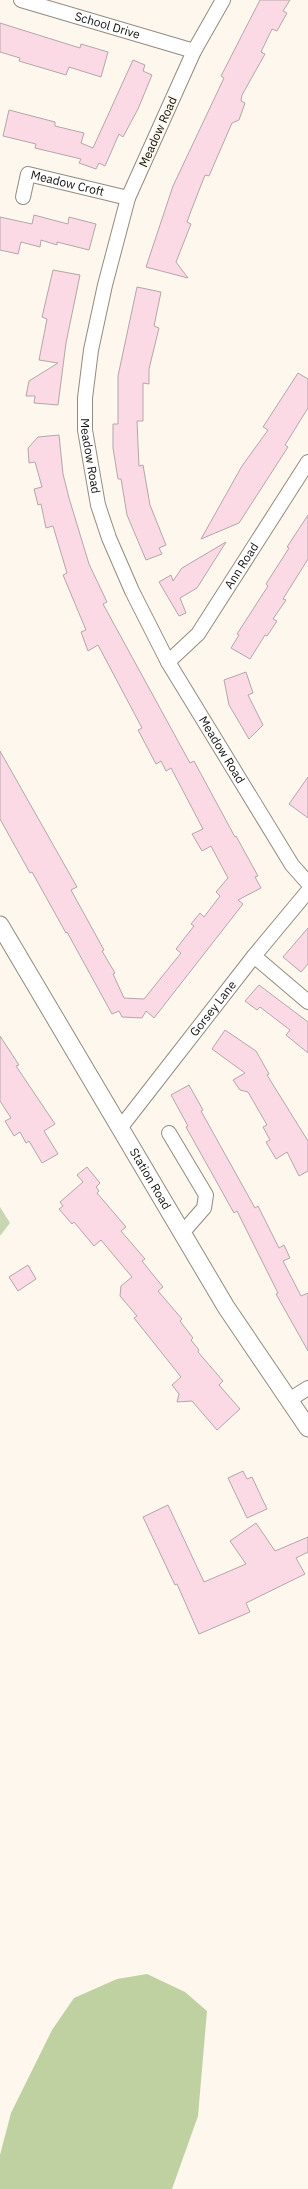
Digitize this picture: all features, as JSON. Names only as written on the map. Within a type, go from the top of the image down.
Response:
[{"type":"street","name":"School Drive","points":[[21,0],[194,51]]},
{"type":"street","name":"Meadow Road","points":[[223,0],[194,51],[128,198],[105,285],[91,350],[85,398],[85,430],[98,505],[109,538],[132,591],[168,662],[292,865],[308,883]]},
{"type":"street","name":"Meadow Croft","points":[[22,197],[28,174],[128,198]]},
{"type":"street","name":"Ann Road","points":[[168,662],[198,634],[308,462]]},
{"type":"street","name":"Gorsey Lane","points":[[121,1127],[254,956],[308,891]]},
{"type":"street","name":"Station Road","points":[[0,925],[183,1232],[226,1308],[308,1428]]},
{"type":"street","points":[[254,956],[308,1002]]},
{"type":"street","points":[[169,1133],[206,1195],[204,1208],[183,1232]]},
{"type":"street","points":[[289,1400],[308,1388]]},
{"type":"green space","points":[[0,1207],[10,1223],[0,1236]]},
{"type":"green space","points":[[147,1974],[185,1992],[207,2011],[198,2116],[172,2189],[0,2189],[0,2155],[11,2113],[52,2030],[74,1998],[117,1979]]},
{"type":"building","points":[[260,0],[290,0],[283,11],[287,13],[277,31],[272,29],[261,52],[265,54],[242,95],[241,101],[245,103],[239,120],[232,123],[209,176],[205,175],[191,211],[187,222],[191,224],[176,262],[188,278],[146,267],[173,186],[224,78],[221,76]]},
{"type":"building","points":[[0,23],[80,48],[81,44],[108,52],[101,77],[69,67],[66,75],[19,61],[20,58],[0,52]]},
{"type":"building","points":[[133,60],[145,65],[143,71],[152,75],[138,109],[123,137],[119,134],[105,166],[99,163],[96,169],[79,163],[81,159],[35,148],[36,144],[3,136],[9,110],[55,122],[55,126],[84,133],[81,143],[93,148]]},
{"type":"building","points":[[34,215],[68,224],[69,217],[96,224],[89,250],[57,242],[57,245],[41,240],[40,247],[21,242],[18,254],[0,250],[0,217],[32,224]]},
{"type":"building","points":[[53,270],[80,275],[66,343],[58,405],[34,403],[35,396],[26,396],[29,381],[58,363],[39,360],[47,319],[42,317]]},
{"type":"building","points":[[137,287],[161,292],[154,326],[159,328],[149,369],[149,384],[143,383],[143,421],[137,421],[139,466],[143,465],[150,505],[166,545],[159,548],[162,554],[146,560],[127,515],[121,479],[118,479],[113,448],[113,424],[118,424],[118,376]]},
{"type":"building","points":[[298,373],[308,379],[308,408],[285,445],[288,447],[239,523],[201,539],[242,466],[268,430],[263,427]]},
{"type":"building","points":[[59,435],[63,474],[69,498],[89,564],[107,602],[103,604],[190,763],[194,761],[235,837],[236,836],[258,876],[255,877],[261,888],[238,900],[243,904],[154,1018],[146,1011],[142,1018],[122,1017],[119,1011],[112,1014],[67,932],[66,933],[32,872],[30,873],[0,819],[0,751],[77,887],[71,890],[104,950],[102,951],[115,973],[113,974],[124,998],[144,999],[181,953],[176,949],[194,926],[191,924],[200,913],[204,917],[220,896],[216,892],[228,878],[211,846],[202,851],[192,834],[203,829],[171,768],[166,771],[161,761],[156,764],[138,730],[142,728],[98,645],[88,651],[81,632],[86,630],[63,575],[67,573],[53,526],[46,528],[41,504],[38,505],[34,489],[42,487],[35,462],[29,463],[28,448],[38,437]]},
{"type":"building","points":[[308,515],[308,559],[283,599],[286,600],[273,619],[277,621],[267,636],[265,635],[250,659],[231,648],[239,635],[237,634],[268,586],[266,584],[289,548],[287,547]]},
{"type":"building","points":[[226,542],[197,588],[180,598],[186,613],[179,616],[159,582],[171,575],[173,581],[182,568]]},
{"type":"building","points":[[246,672],[253,693],[248,695],[263,725],[249,739],[229,705],[224,680]]},
{"type":"building","points":[[308,777],[308,818],[289,804]]},
{"type":"building","points":[[308,928],[308,964],[301,972],[283,957]]},
{"type":"building","points":[[259,985],[308,1022],[308,1053],[286,1035],[290,1030],[260,1007],[257,1010],[245,1001]]},
{"type":"building","points":[[225,1030],[256,1051],[269,1074],[267,1075],[308,1141],[308,1171],[299,1176],[287,1152],[276,1159],[266,1142],[270,1140],[263,1127],[267,1125],[248,1092],[240,1090],[233,1080],[245,1073],[212,1049]]},
{"type":"building","points":[[0,1036],[19,1065],[16,1066],[55,1124],[44,1131],[58,1154],[42,1163],[29,1141],[26,1143],[20,1132],[14,1136],[5,1121],[11,1118],[0,1101]]},
{"type":"building","points":[[189,1085],[203,1110],[201,1111],[255,1208],[258,1206],[279,1248],[284,1245],[290,1258],[283,1261],[301,1296],[308,1293],[308,1351],[276,1294],[278,1293],[237,1211],[234,1213],[186,1127],[188,1126],[171,1095]]},
{"type":"building","points":[[87,1167],[100,1183],[96,1187],[99,1191],[97,1193],[126,1227],[121,1231],[145,1259],[142,1261],[163,1287],[158,1291],[182,1319],[180,1321],[193,1338],[191,1340],[199,1350],[198,1352],[223,1381],[219,1385],[240,1409],[217,1430],[192,1401],[177,1402],[179,1394],[172,1385],[181,1377],[134,1318],[137,1316],[120,1296],[121,1286],[132,1277],[101,1240],[94,1246],[74,1222],[72,1224],[59,1209],[63,1206],[60,1202],[83,1182],[77,1175]]},
{"type":"building","points":[[28,1265],[36,1279],[18,1291],[9,1277]]},
{"type":"building","points":[[243,1471],[247,1479],[252,1477],[267,1509],[247,1518],[228,1478]]},
{"type":"building","points":[[168,1505],[204,1582],[246,1564],[230,1541],[256,1523],[275,1551],[308,1537],[308,1552],[296,1558],[305,1574],[246,1603],[250,1612],[199,1634],[177,1584],[175,1585],[143,1517]]}]
